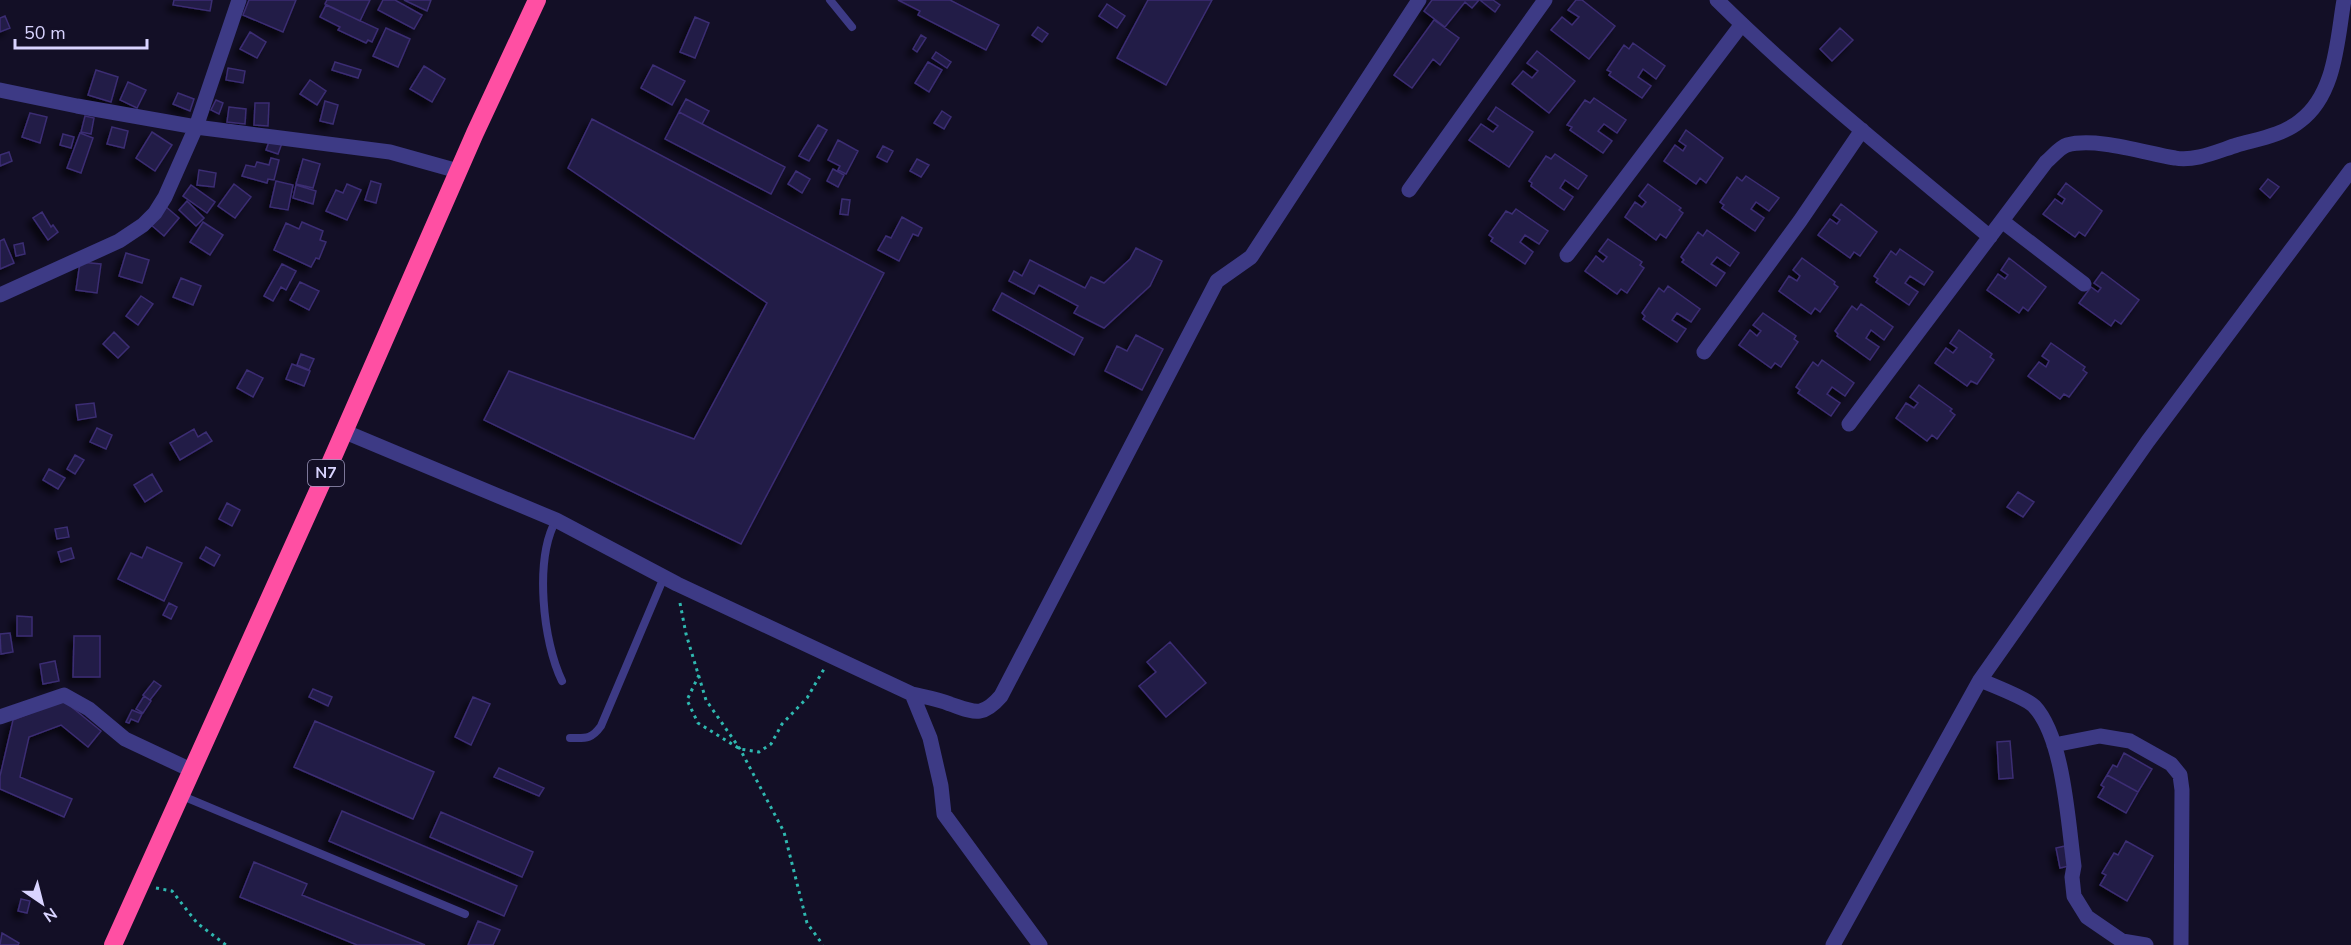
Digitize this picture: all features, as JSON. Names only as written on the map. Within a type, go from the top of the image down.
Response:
[{"type":"highway","name":"N7","points":[[114,945],[458,171],[537,0]]},
{"type":"street","points":[[0,295],[118,241],[143,225],[155,213],[165,197],[196,127],[239,0]]},
{"type":"street","points":[[343,431],[556,520],[670,580],[912,694],[951,704],[971,712],[991,707],[1001,696],[1217,281],[1251,257],[1419,0]]},
{"type":"street","points":[[1409,190],[1545,0]]},
{"type":"street","points":[[1717,0],[1862,130],[1990,237]]},
{"type":"street","points":[[1849,424],[2046,162],[2065,145],[2087,143],[2144,151],[2178,159],[2205,155],[2266,137],[2300,121],[2319,101],[2332,69],[2344,0]]},
{"type":"street","points":[[1567,255],[1742,24]]},
{"type":"street","points":[[0,90],[196,127],[390,152],[458,171]]},
{"type":"street","points":[[1704,352],[1800,221],[1862,130]]},
{"type":"street","points":[[1833,945],[1980,680],[2148,441],[2351,170]]},
{"type":"street","points":[[2002,221],[2084,284]]},
{"type":"street","points":[[1980,680],[2033,705],[2052,734],[2074,866],[2072,877],[2074,896],[2087,917],[2122,941],[2145,945]]},
{"type":"street","points":[[912,694],[930,738],[941,786],[944,814],[1040,945]]},
{"type":"street","points":[[0,717],[64,695],[89,709],[125,739],[191,770]]},
{"type":"street","points":[[2054,745],[2100,736],[2130,741],[2171,764],[2180,775],[2182,790],[2181,945]]},
{"type":"lane","points":[[830,0],[852,27]]},
{"type":"lane","points":[[556,520],[549,532],[542,580],[553,663],[562,681]]},
{"type":"lane","points":[[570,738],[595,735],[601,726],[670,580]]},
{"type":"lane","points":[[180,795],[465,914]]},
{"type":"path","points":[[670,580],[706,700],[740,749],[784,832],[807,923],[823,945]]},
{"type":"path","points":[[699,675],[687,700],[698,723],[740,749],[759,752],[771,744],[782,724],[807,698],[831,657]]},
{"type":"path","points":[[140,885],[172,891],[197,923],[226,945]]},
{"type":"building","points":[[174,0],[212,0],[210,11],[173,5]]},
{"type":"building","points":[[249,0],[296,0],[283,32],[243,15]]},
{"type":"building","points":[[327,0],[370,0],[360,21],[325,4]]},
{"type":"building","points":[[383,0],[395,0],[422,15],[414,29],[378,10]]},
{"type":"building","points":[[404,0],[431,0],[427,11]]},
{"type":"building","points":[[898,0],[950,0],[999,25],[986,50],[918,15],[920,11]]},
{"type":"building","points":[[1148,0],[1212,0],[1166,85],[1117,58]]},
{"type":"building","points":[[1432,0],[1479,0],[1472,8],[1465,2],[1445,27],[1424,11]]},
{"type":"building","points":[[1480,0],[1493,0],[1500,5],[1495,12]]},
{"type":"building","points":[[1576,0],[1582,0],[1615,26],[1589,59],[1551,30],[1562,17],[1572,25],[1579,17],[1568,10]]},
{"type":"building","points":[[1107,4],[1125,16],[1117,28],[1099,16]]},
{"type":"building","points":[[326,5],[378,29],[372,42],[368,40],[366,43],[338,30],[340,27],[320,17]]},
{"type":"building","points":[[5,16],[10,28],[0,32],[0,18]]},
{"type":"building","points":[[695,17],[709,23],[695,58],[680,52]]},
{"type":"building","points":[[1434,20],[1459,38],[1440,65],[1433,59],[1412,88],[1394,75]]},
{"type":"building","points":[[1038,27],[1048,34],[1042,42],[1032,35]]},
{"type":"building","points":[[386,28],[410,39],[398,67],[373,56]]},
{"type":"building","points":[[1840,28],[1853,40],[1832,61],[1820,49]]},
{"type":"building","points":[[250,32],[266,42],[257,58],[240,49]]},
{"type":"building","points":[[921,35],[926,38],[917,52],[913,49]]},
{"type":"building","points":[[1633,43],[1665,66],[1656,79],[1643,69],[1638,77],[1651,86],[1642,98],[1609,75],[1611,72],[1607,70],[1624,45],[1629,49]]},
{"type":"building","points":[[1537,51],[1575,81],[1549,113],[1512,84],[1523,71],[1532,78],[1538,71],[1527,63]]},
{"type":"building","points":[[936,52],[951,62],[947,68],[932,58]]},
{"type":"building","points":[[335,62],[361,70],[358,78],[332,70]]},
{"type":"building","points":[[928,62],[942,70],[929,92],[915,83]]},
{"type":"building","points":[[653,65],[685,81],[672,105],[641,88]]},
{"type":"building","points":[[424,66],[445,79],[432,102],[410,89]]},
{"type":"building","points":[[228,68],[245,71],[243,83],[226,80]]},
{"type":"building","points":[[96,70],[118,77],[111,102],[88,95]]},
{"type":"building","points":[[310,80],[326,91],[317,105],[300,94]]},
{"type":"building","points":[[128,82],[146,90],[137,108],[120,100]]},
{"type":"building","points":[[178,93],[194,99],[190,111],[173,104]]},
{"type":"building","points":[[1594,98],[1626,120],[1617,133],[1604,124],[1598,131],[1612,141],[1603,153],[1570,130],[1572,127],[1567,125],[1585,100],[1590,103]]},
{"type":"building","points":[[686,99],[709,111],[702,124],[679,112]]},
{"type":"building","points":[[216,100],[223,103],[219,114],[211,110]]},
{"type":"building","points":[[325,101],[338,105],[333,124],[320,121]]},
{"type":"building","points":[[255,103],[269,103],[268,126],[254,125]]},
{"type":"building","points":[[229,107],[246,109],[245,124],[227,122]]},
{"type":"building","points":[[1496,107],[1533,132],[1509,167],[1469,140],[1481,124],[1493,132],[1498,126],[1488,119]]},
{"type":"building","points":[[942,111],[951,117],[944,129],[934,123]]},
{"type":"building","points":[[679,112],[785,167],[771,194],[665,139]]},
{"type":"building","points":[[30,113],[47,117],[40,143],[22,137]]},
{"type":"building","points":[[85,116],[94,118],[91,134],[81,132]]},
{"type":"building","points":[[592,119],[884,273],[741,544],[484,420],[509,371],[694,439],[767,303],[568,168]]},
{"type":"building","points":[[818,125],[827,130],[809,161],[799,156]]},
{"type":"building","points":[[112,127],[128,131],[124,148],[107,144]]},
{"type":"building","points":[[1686,130],[1723,158],[1706,183],[1700,178],[1696,184],[1664,161],[1675,145],[1683,151],[1686,146],[1679,141]]},
{"type":"building","points":[[152,132],[172,145],[155,171],[136,158]]},
{"type":"building","points":[[80,133],[93,138],[81,173],[67,168]]},
{"type":"building","points":[[63,134],[74,137],[71,148],[60,145]]},
{"type":"building","points":[[270,139],[282,143],[278,154],[266,150]]},
{"type":"building","points":[[838,140],[858,151],[846,174],[838,170],[840,166],[828,160]]},
{"type":"building","points":[[883,146],[893,151],[887,162],[877,157]]},
{"type":"building","points":[[9,152],[12,161],[0,166],[0,155]]},
{"type":"building","points":[[1555,154],[1587,176],[1578,189],[1565,180],[1560,188],[1573,197],[1564,210],[1531,186],[1532,183],[1529,181],[1546,156],[1551,159]]},
{"type":"building","points":[[271,158],[279,160],[274,180],[268,179],[267,183],[242,176],[246,165],[255,167],[257,162],[269,165]]},
{"type":"building","points":[[303,159],[320,164],[313,188],[296,184]]},
{"type":"building","points":[[917,159],[929,165],[921,177],[910,171]]},
{"type":"building","points":[[833,169],[844,175],[838,187],[827,181]]},
{"type":"building","points":[[199,170],[216,173],[214,187],[197,185]]},
{"type":"building","points":[[796,171],[810,179],[802,193],[788,184]]},
{"type":"building","points":[[1746,176],[1779,198],[1769,211],[1756,202],[1751,209],[1764,218],[1755,231],[1722,208],[1724,205],[1720,202],[1737,177],[1742,181]]},
{"type":"building","points":[[2268,179],[2279,187],[2270,198],[2260,189]]},
{"type":"building","points":[[276,181],[293,185],[288,210],[270,207]]},
{"type":"building","points":[[371,181],[381,184],[376,203],[365,200]]},
{"type":"building","points":[[2066,183],[2102,211],[2085,236],[2079,232],[2075,237],[2043,214],[2055,199],[2062,204],[2065,199],[2058,194]]},
{"type":"building","points":[[234,184],[251,197],[235,218],[218,206]]},
{"type":"building","points":[[347,184],[361,190],[347,220],[326,211],[336,190],[343,193]]},
{"type":"building","points":[[1648,184],[1681,208],[1679,210],[1683,213],[1666,238],[1660,234],[1656,240],[1625,217],[1635,202],[1642,207],[1646,202],[1639,196]]},
{"type":"building","points":[[191,185],[215,202],[207,213],[183,196]]},
{"type":"building","points":[[296,185],[316,191],[313,204],[293,198]]},
{"type":"building","points":[[842,199],[850,200],[848,215],[840,214]]},
{"type":"building","points":[[187,201],[204,218],[196,226],[179,210]]},
{"type":"building","points":[[1841,204],[1877,232],[1860,256],[1854,252],[1850,258],[1818,235],[1830,219],[1837,224],[1840,220],[1833,215]]},
{"type":"building","points":[[165,206],[179,218],[164,236],[150,224]]},
{"type":"building","points":[[1516,209],[1548,231],[1539,244],[1525,235],[1520,242],[1533,252],[1525,264],[1491,241],[1493,238],[1489,235],[1506,211],[1512,214]]},
{"type":"building","points":[[42,212],[51,227],[53,225],[58,232],[48,240],[33,218]]},
{"type":"building","points":[[902,217],[922,228],[918,236],[913,234],[899,261],[878,250],[886,236],[891,238]]},
{"type":"building","points":[[203,222],[223,235],[210,255],[190,242]]},
{"type":"building","points":[[302,222],[323,231],[320,240],[326,242],[319,259],[316,258],[311,267],[274,250],[286,223],[299,229]]},
{"type":"building","points":[[1707,230],[1739,253],[1730,266],[1717,257],[1711,264],[1725,273],[1716,286],[1682,262],[1684,260],[1681,257],[1698,232],[1703,236]]},
{"type":"building","points":[[4,239],[14,263],[0,269],[0,241]]},
{"type":"building","points":[[1608,239],[1642,262],[1640,265],[1644,268],[1627,293],[1621,289],[1617,294],[1585,271],[1596,256],[1603,262],[1607,257],[1599,251]]},
{"type":"building","points":[[23,243],[25,254],[16,256],[14,245]]},
{"type":"building","points":[[1136,248],[1162,261],[1150,286],[1104,328],[1074,313],[1078,306],[1039,285],[1034,294],[1009,281],[1014,271],[1022,276],[1030,260],[1085,288],[1091,277],[1104,283],[1130,259]]},
{"type":"building","points":[[1900,249],[1933,272],[1924,285],[1910,276],[1905,283],[1918,292],[1909,305],[1876,282],[1878,279],[1874,276],[1891,251],[1896,255]]},
{"type":"building","points":[[126,253],[149,260],[142,283],[119,276]]},
{"type":"building","points":[[1802,258],[1835,282],[1834,284],[1838,287],[1820,312],[1815,308],[1811,314],[1779,291],[1789,276],[1797,281],[1800,276],[1793,270]]},
{"type":"building","points":[[2009,258],[2046,287],[2028,311],[2023,307],[2019,313],[1987,290],[1998,274],[2005,279],[2008,275],[2001,270]]},
{"type":"building","points":[[80,262],[101,264],[97,293],[76,290]]},
{"type":"building","points":[[282,264],[296,271],[286,290],[281,287],[273,301],[264,296]]},
{"type":"building","points":[[2102,272],[2139,300],[2121,324],[2115,320],[2111,326],[2079,303],[2091,287],[2098,292],[2101,288],[2094,283]]},
{"type":"building","points":[[181,278],[201,286],[193,305],[173,297]]},
{"type":"building","points":[[300,282],[319,291],[309,310],[290,300]]},
{"type":"building","points":[[1668,286],[1700,309],[1691,322],[1677,313],[1672,320],[1686,329],[1677,342],[1643,319],[1645,316],[1642,313],[1659,288],[1664,292]]},
{"type":"building","points":[[1002,293],[1083,338],[1074,355],[993,310]]},
{"type":"building","points":[[141,296],[153,304],[138,325],[126,316]]},
{"type":"building","points":[[1861,304],[1893,327],[1884,340],[1871,330],[1866,338],[1879,347],[1870,360],[1837,336],[1835,331],[1852,306],[1857,310]]},
{"type":"building","points":[[1763,313],[1796,336],[1794,339],[1798,342],[1781,367],[1775,363],[1771,368],[1739,345],[1750,330],[1757,336],[1761,331],[1753,325]]},
{"type":"building","points":[[1959,330],[1992,354],[1990,357],[1994,360],[1977,384],[1971,381],[1967,386],[1935,363],[1946,348],[1953,353],[1957,348],[1950,343]]},
{"type":"building","points":[[114,332],[129,347],[118,358],[103,344]]},
{"type":"building","points":[[1136,335],[1163,349],[1142,390],[1105,371],[1117,346],[1127,351]]},
{"type":"building","points":[[2051,343],[2085,367],[2083,370],[2087,373],[2069,397],[2064,394],[2060,399],[2028,376],[2039,362],[2046,367],[2049,361],[2042,356]]},
{"type":"building","points":[[301,354],[314,359],[309,370],[297,365]]},
{"type":"building","points":[[1822,360],[1854,383],[1845,396],[1832,387],[1827,394],[1840,403],[1831,416],[1798,393],[1800,390],[1796,387],[1813,362],[1818,366]]},
{"type":"building","points":[[292,364],[310,371],[304,386],[286,379]]},
{"type":"building","points":[[247,370],[263,378],[253,397],[237,388]]},
{"type":"building","points":[[1919,385],[1952,409],[1950,411],[1955,415],[1937,439],[1932,435],[1927,441],[1896,418],[1906,403],[1914,408],[1918,403],[1910,397]]},
{"type":"building","points":[[94,403],[96,417],[78,420],[76,405]]},
{"type":"building","points":[[97,428],[112,435],[106,449],[90,442]]},
{"type":"building","points":[[194,429],[198,437],[206,432],[212,441],[180,460],[170,443]]},
{"type":"building","points":[[75,455],[84,460],[75,474],[67,469]]},
{"type":"building","points":[[49,469],[65,478],[58,489],[43,480]]},
{"type":"building","points":[[152,474],[162,491],[145,502],[134,485]]},
{"type":"building","points":[[2018,492],[2034,502],[2023,517],[2007,507]]},
{"type":"building","points":[[227,503],[240,510],[232,526],[219,519]]},
{"type":"building","points":[[67,527],[69,537],[57,539],[55,529]]},
{"type":"building","points":[[147,547],[182,563],[164,601],[118,579],[131,553],[142,558]]},
{"type":"building","points":[[206,547],[220,555],[214,566],[200,558]]},
{"type":"building","points":[[71,548],[74,558],[61,562],[58,552]]},
{"type":"building","points":[[169,603],[177,607],[171,619],[163,615]]},
{"type":"building","points":[[17,616],[32,617],[32,636],[17,636]]},
{"type":"building","points":[[10,633],[13,652],[1,654],[0,634]]},
{"type":"building","points":[[74,636],[100,636],[100,677],[73,677]]},
{"type":"building","points":[[1170,642],[1206,683],[1166,717],[1139,686],[1156,672],[1147,662]]},
{"type":"building","points":[[55,661],[59,681],[43,684],[40,664]]},
{"type":"building","points":[[154,681],[161,686],[150,700],[143,695]]},
{"type":"building","points":[[313,689],[332,697],[328,706],[309,697]]},
{"type":"building","points":[[144,696],[151,701],[143,713],[136,709]]},
{"type":"building","points":[[473,697],[490,704],[471,745],[455,737]]},
{"type":"building","points":[[63,700],[101,731],[88,747],[61,725],[29,737],[20,777],[72,799],[64,817],[0,789],[0,776],[13,720]]},
{"type":"building","points":[[132,710],[142,714],[138,722],[131,719],[129,723],[126,722]]},
{"type":"building","points":[[315,721],[434,772],[413,819],[294,767]]},
{"type":"building","points":[[2010,741],[2013,778],[1999,779],[1997,742]]},
{"type":"building","points":[[2124,753],[2152,769],[2138,792],[2107,775],[2113,765],[2117,767]]},
{"type":"building","points":[[499,768],[544,788],[539,796],[494,777]]},
{"type":"building","points":[[2107,775],[2138,792],[2126,813],[2098,797]]},
{"type":"building","points":[[342,811],[517,886],[504,916],[329,841]]},
{"type":"building","points":[[441,812],[533,852],[522,877],[430,837]]},
{"type":"building","points":[[2126,841],[2153,856],[2127,901],[2100,885],[2106,875],[2102,873],[2114,853],[2118,855]]},
{"type":"building","points":[[2065,846],[2069,866],[2060,868],[2056,848]]},
{"type":"building","points":[[254,862],[307,884],[302,895],[425,945],[357,945],[240,897]]},
{"type":"building","points":[[21,899],[30,901],[27,913],[18,911]]},
{"type":"building","points":[[478,921],[500,930],[493,945],[468,945]]},
{"type":"building","points":[[2,933],[19,943],[18,945],[0,945]]}]
